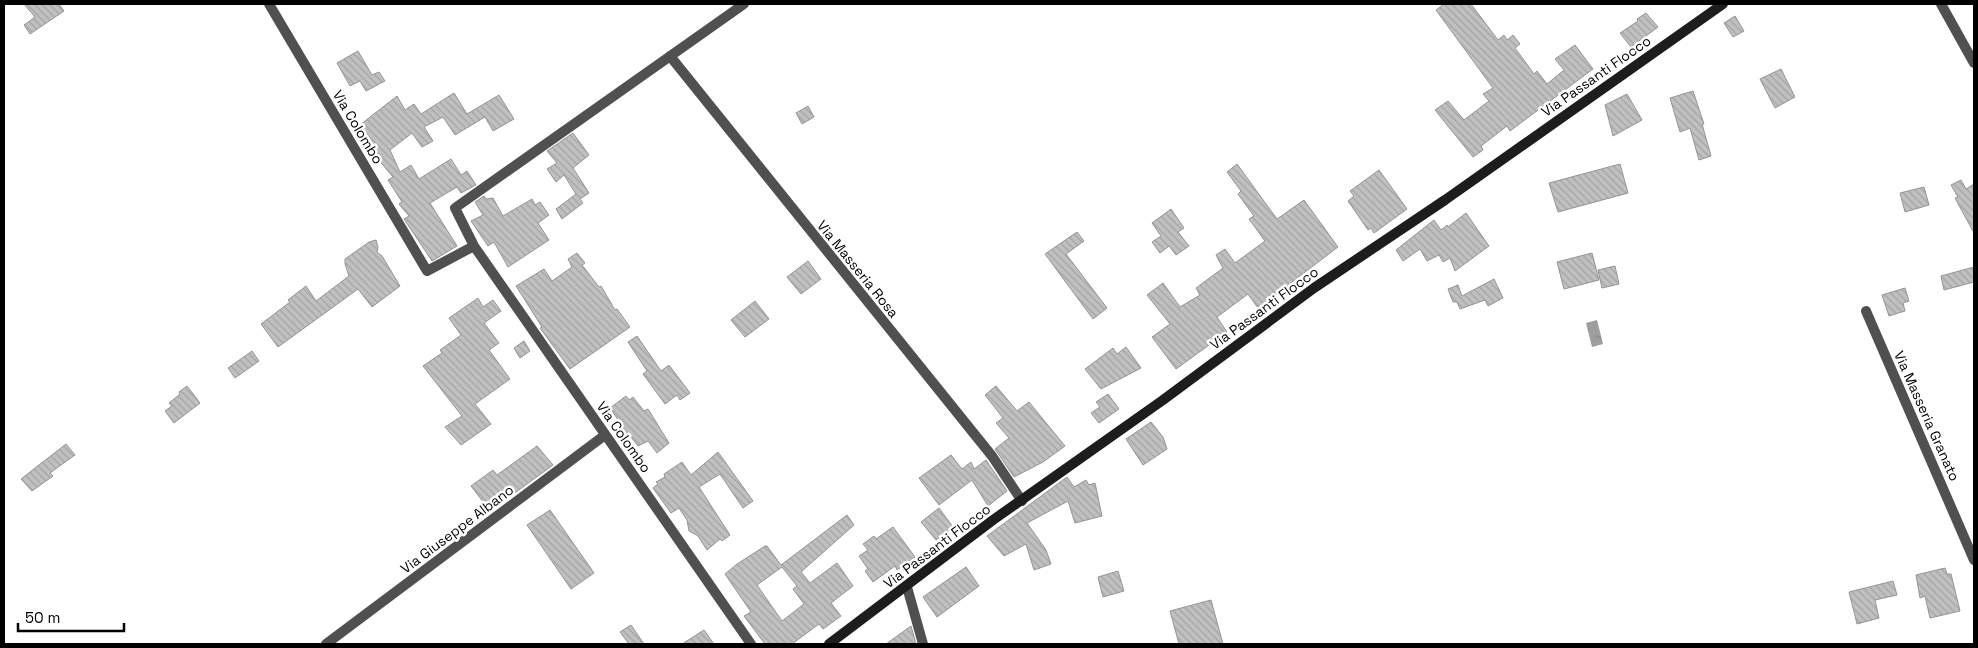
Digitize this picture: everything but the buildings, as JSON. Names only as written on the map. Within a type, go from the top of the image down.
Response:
[{"type":"main road","name":"Via Passanti Flocco","points":[[829,644],[907,587],[993,520],[1163,400],[1314,288],[1453,194],[1723,4]]},
{"type":"street","name":"Via Colombo","points":[[269,4],[427,271],[474,246]]},
{"type":"street","points":[[670,56],[744,4]]},
{"type":"street","points":[[1941,4],[1974,64]]},
{"type":"street","name":"Via Colombo","points":[[670,56],[455,208],[474,246],[751,644]]},
{"type":"street","name":"Via Masseria Rosa","points":[[670,56],[992,456],[1022,501]]},
{"type":"street","name":"Via Masseria Granato","points":[[1866,312],[1974,560]]},
{"type":"street","name":"Via Giuseppe Albano","points":[[326,644],[605,435]]},
{"type":"street","points":[[907,587],[922,644]]},
{"type":"water","points":[[1597,320],[1603,344],[1592,347],[1586,323]]}]
